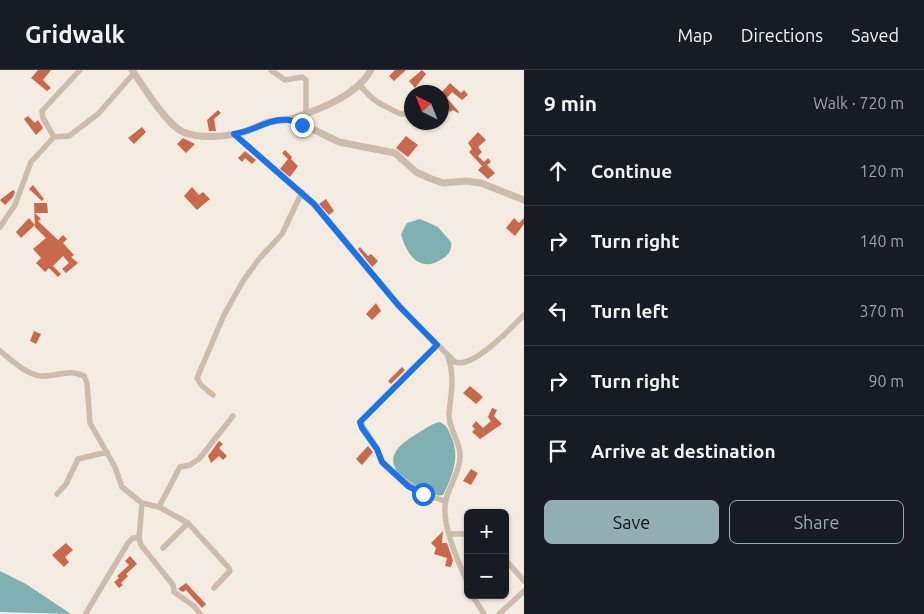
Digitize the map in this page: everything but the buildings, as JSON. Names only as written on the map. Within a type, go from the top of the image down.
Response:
[{"type":"street","points":[[54,137],[42,115],[42,110],[80,70]]},
{"type":"street","points":[[271,70],[285,80],[302,77],[306,80],[306,113]]},
{"type":"street","points":[[0,227],[15,205],[31,162],[54,137],[69,136],[75,129],[95,116],[133,72],[178,129],[192,135],[210,136],[244,132],[267,122],[292,119],[345,96],[360,85],[371,70]]},
{"type":"street","points":[[360,85],[365,94],[373,100],[404,114]]},
{"type":"street","points":[[292,119],[339,142],[394,152],[416,172],[429,178],[443,182],[466,181],[481,183],[524,200]]},
{"type":"street","points":[[234,134],[302,192],[354,250],[399,306],[455,362],[466,363],[482,354],[524,315]]},
{"type":"street","points":[[214,395],[201,385],[197,378],[206,355],[243,281],[259,259],[282,234],[302,192]]},
{"type":"street","points":[[437,345],[360,422],[362,428],[377,449],[382,462],[390,470],[423,494],[445,501]]},
{"type":"street","points":[[0,351],[29,371],[41,376],[70,372],[84,376],[88,389],[90,423],[107,452],[122,487],[142,502],[159,508],[188,523],[230,571],[214,588]]},
{"type":"street","points":[[448,355],[452,375],[450,427],[457,440],[460,459],[445,501],[450,534],[464,573]]},
{"type":"street","points":[[159,508],[180,467],[190,465],[199,459],[233,416]]},
{"type":"street","points":[[57,494],[66,484],[78,459],[107,452]]},
{"type":"street","points":[[142,502],[139,538],[141,545],[173,585],[174,592],[194,606],[200,614]]},
{"type":"street","points":[[163,548],[188,523]]},
{"type":"street","points":[[450,534],[464,534]]},
{"type":"street","points":[[86,613],[128,543],[133,538],[139,538]]},
{"type":"street","points":[[509,564],[524,581]]},
{"type":"street","points":[[499,614],[524,591]]},
{"type":"street","points":[[475,599],[484,614]]},
{"type":"water","points":[[420,219],[438,227],[451,242],[448,254],[434,263],[427,264],[415,260],[410,255],[403,241],[401,234],[407,223]]},
{"type":"water","points":[[439,422],[447,428],[455,450],[450,480],[443,495],[430,493],[408,481],[400,475],[393,462],[398,448],[427,427]]},
{"type":"water","points":[[0,571],[26,584],[71,614],[0,612]]},
{"type":"route","points":[[302,125],[292,119],[278,120],[234,134],[314,204],[399,306],[437,345],[360,422],[362,428],[377,449],[382,462],[408,486],[423,494]]}]
